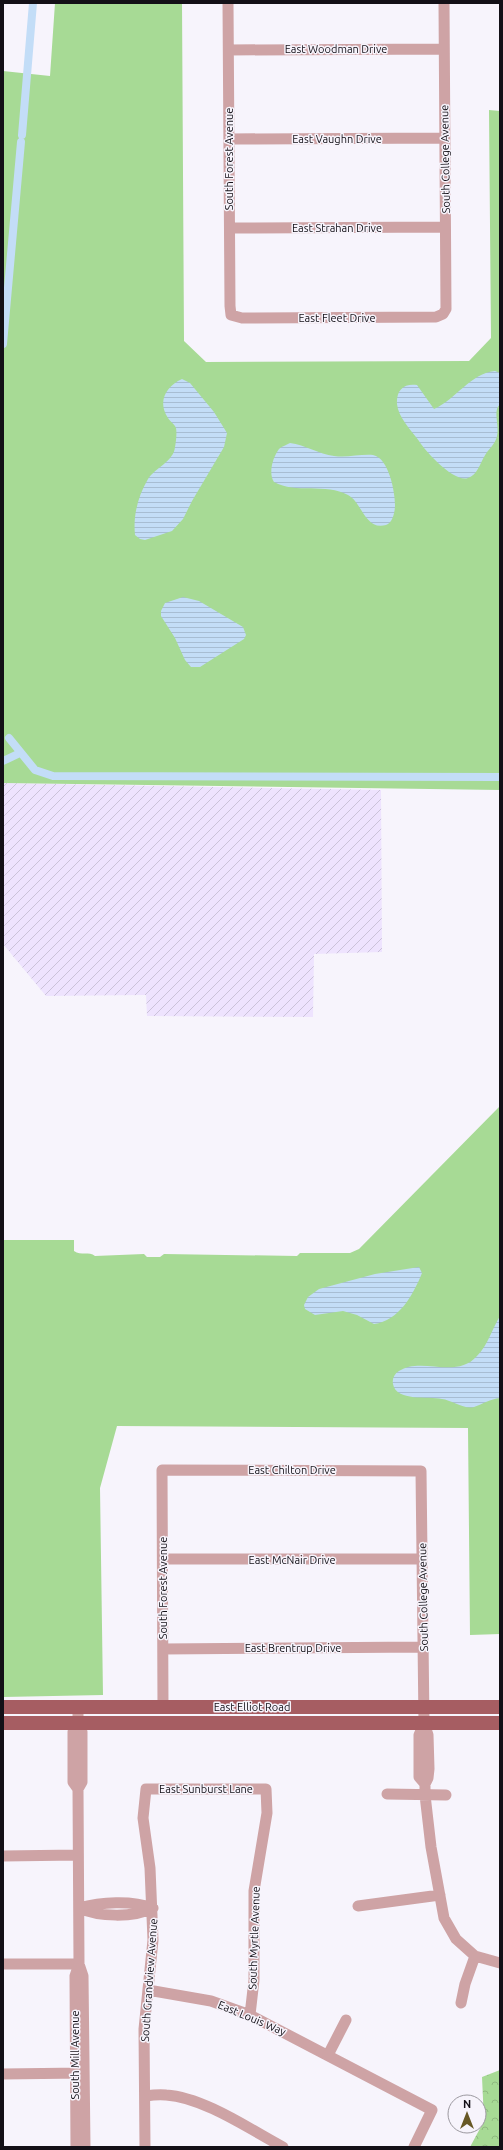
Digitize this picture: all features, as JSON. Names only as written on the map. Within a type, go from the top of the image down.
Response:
[{"type":"main road","name":"East Elliot Road","points":[[3,1707],[500,1707]]},
{"type":"main road","name":"East Elliot Road","points":[[3,1723],[500,1723]]},
{"type":"street","name":"South Forest Avenue","points":[[228,3],[231,315]]},
{"type":"street","name":"South College Avenue","points":[[443,314],[446,308],[444,3]]},
{"type":"street","name":"East Woodman Drive","points":[[229,50],[444,49]]},
{"type":"street","name":"East Vaughn Drive","points":[[229,139],[444,138]]},
{"type":"street","name":"East Strahan Drive","points":[[230,228],[445,227]]},
{"type":"street","name":"East Fleet Drive","points":[[231,315],[242,318],[436,317],[443,314]]},
{"type":"street","name":"South Forest Avenue","points":[[162,1470],[163,1707]]},
{"type":"street","name":"East Chilton Drive","points":[[162,1470],[421,1471]]},
{"type":"street","name":"South College Avenue","points":[[421,1471],[424,1723],[419,1735],[424,1761],[419,1777],[425,1789],[431,1847],[444,1918],[456,1939],[475,1956]]},
{"type":"street","name":"East McNair Drive","points":[[163,1560],[422,1560]]},
{"type":"street","name":"East Brentrup Drive","points":[[163,1649],[423,1647]]},
{"type":"street","name":"South Mill Avenue","points":[[78,1707],[78,1723],[73,1734],[73,1782],[78,1789],[79,1908],[79,1964],[75,1976],[85,2147]]},
{"type":"street","name":"East Sunburst Lane","points":[[146,1789],[266,1789]]},
{"type":"street","name":"South Grandview Avenue","points":[[145,2147],[144,2029],[153,1940],[153,1908],[150,1868],[143,1818],[146,1789]]},
{"type":"street","name":"South Myrtle Avenue","points":[[250,2015],[254,1980],[254,1891],[267,1813],[266,1789]]},
{"type":"street","points":[[386,1794],[425,1789],[446,1795]]},
{"type":"street","points":[[3,1856],[78,1855]]},
{"type":"street","points":[[358,1906],[440,1895]]},
{"type":"street","points":[[79,1908],[92,1904],[120,1909],[142,1904],[153,1908]]},
{"type":"street","points":[[461,2003],[465,1984],[475,1956],[500,1963]]},
{"type":"street","points":[[3,1964],[79,1964]]},
{"type":"street","name":"East Louis Way","points":[[148,1990],[211,2001],[250,2015],[432,2110],[414,2147]]},
{"type":"street","points":[[328,2055],[346,2020]]},
{"type":"street","name":"South Mill Avenue","points":[[76,2147],[80,2073]]},
{"type":"street","points":[[3,2074],[80,2073]]},
{"type":"street","points":[[145,2096],[166,2095],[186,2098],[223,2115],[283,2147]]},
{"type":"shaded area","points":[[3,783],[381,790],[382,952],[314,954],[313,1017],[147,1016],[146,995],[46,996],[3,944]]},
{"type":"green space","points":[[55,3],[182,3],[184,341],[206,362],[469,361],[491,338],[489,110],[500,111],[500,790],[3,783],[3,71],[50,76]]},
{"type":"green space","points":[[500,1106],[500,1634],[470,1635],[468,1428],[117,1426],[100,1488],[103,1695],[3,1697],[4,1240],[74,1240],[74,1251],[95,1256],[144,1254],[147,1257],[160,1257],[164,1254],[297,1256],[300,1253],[350,1253],[359,1249]]},
{"type":"green space","points":[[500,2070],[500,2147],[470,2147],[477,2134],[487,2134],[487,2094],[483,2094],[482,2077]]},
{"type":"water","points":[[495,371],[500,373],[501,392],[500,403],[497,408],[498,429],[495,442],[476,472],[471,477],[462,478],[455,476],[433,458],[405,423],[397,404],[399,391],[408,385],[417,385],[434,409],[442,405],[478,377]]},
{"type":"water","points":[[182,379],[190,383],[214,412],[227,433],[224,447],[183,519],[172,531],[145,540],[140,539],[135,535],[135,520],[141,492],[151,475],[168,460],[174,452],[176,428],[165,412],[163,400],[168,390],[176,382]]},
{"type":"water","points":[[290,443],[334,456],[344,457],[373,455],[379,457],[390,476],[394,492],[395,510],[390,522],[386,525],[379,526],[373,524],[364,515],[353,499],[339,491],[283,486],[274,482],[271,470],[275,456],[279,449]]},
{"type":"water","points":[[183,597],[199,601],[243,627],[246,635],[244,639],[200,667],[191,667],[185,660],[175,638],[161,616],[161,611],[165,603]]},
{"type":"water","points":[[419,1267],[422,1273],[404,1306],[391,1318],[383,1322],[374,1324],[357,1315],[343,1311],[315,1315],[305,1309],[304,1305],[308,1297],[319,1289],[375,1274]]},
{"type":"water","points":[[500,1316],[500,1398],[493,1399],[470,1408],[442,1399],[406,1396],[395,1390],[393,1378],[397,1372],[408,1367],[449,1367],[469,1363],[481,1352]]},
{"type":"waterway","points":[[22,135],[33,3]]},
{"type":"waterway","points":[[3,344],[21,142]]},
{"type":"waterway","points":[[9,738],[35,770],[53,776],[500,777]]},
{"type":"waterway","points":[[3,761],[20,753]]}]
